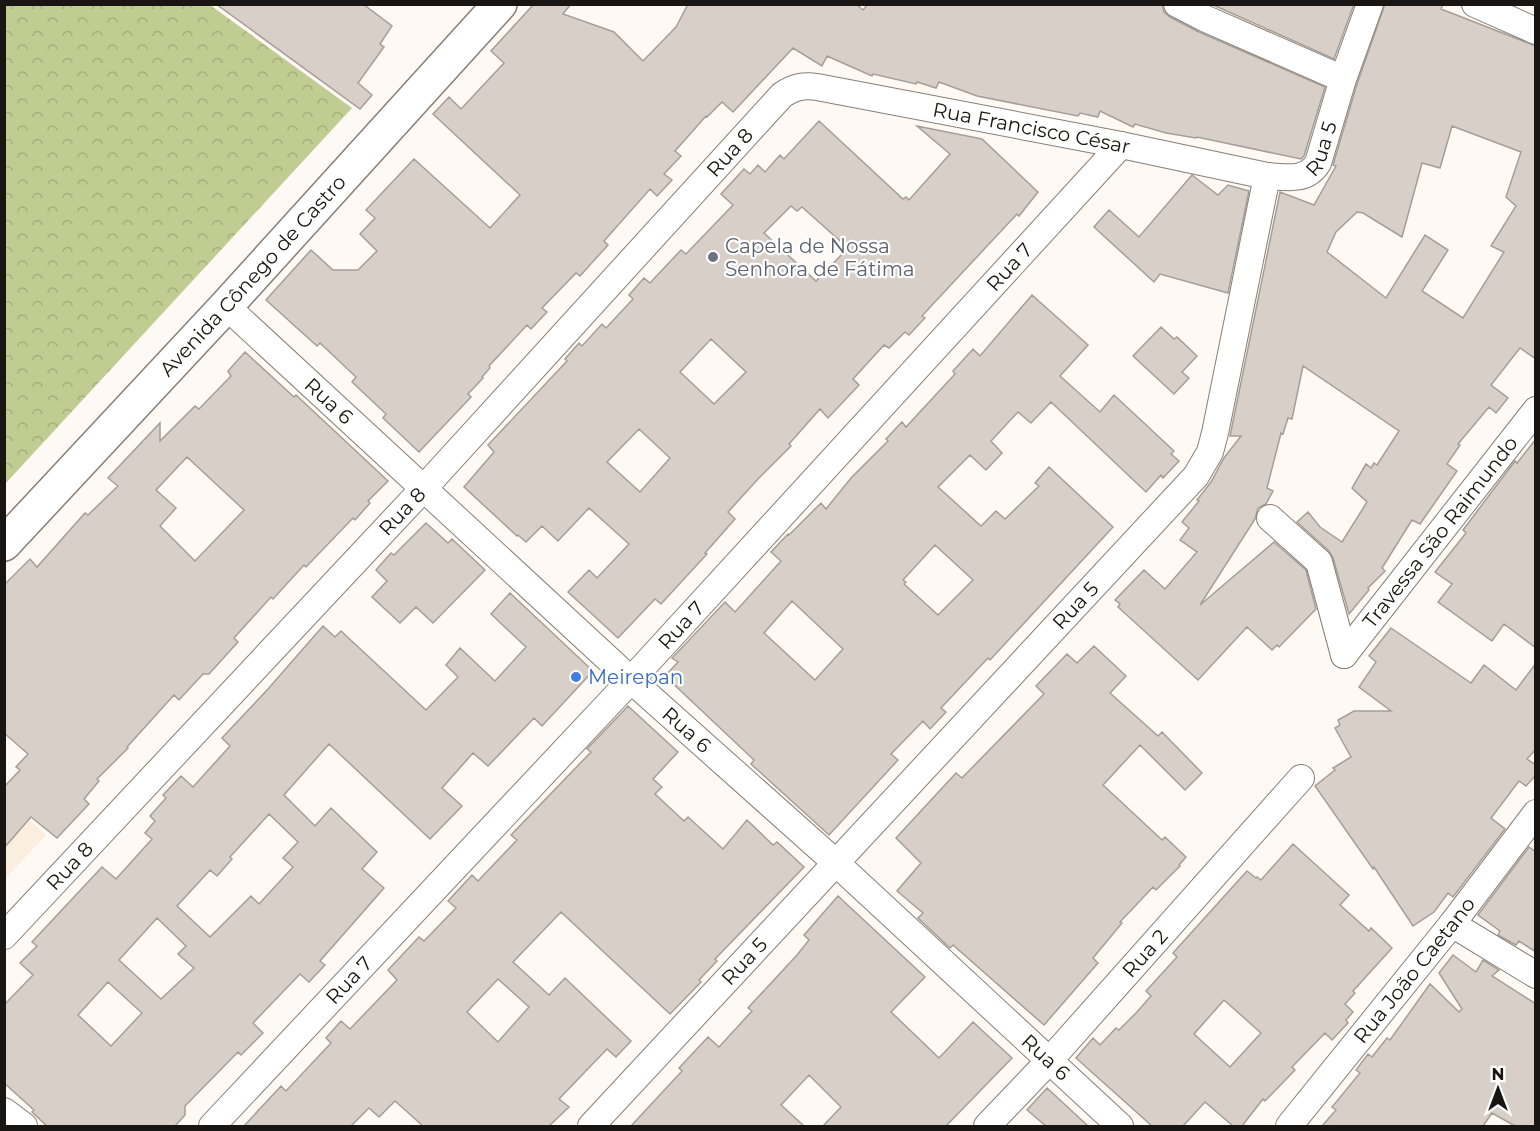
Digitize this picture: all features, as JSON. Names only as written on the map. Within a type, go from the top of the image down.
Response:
[{"type":"main road","name":"Avenida Cônego de Castro","points":[[4,544],[226,306],[500,4]]},
{"type":"street","points":[[1177,4],[1343,79]]},
{"type":"street","name":"Rua 5","points":[[591,1126],[1196,476],[1210,452],[1215,433],[1267,176],[1291,178],[1313,172],[1318,163],[1343,79],[1370,4]]},
{"type":"street","points":[[1475,4],[1536,31]]},
{"type":"street","name":"Rua Francisco César","points":[[796,87],[817,87],[1121,145],[1267,176]]},
{"type":"street","name":"Rua 8","points":[[4,936],[424,488],[782,95],[796,87]]},
{"type":"street","name":"Rua 7","points":[[212,1126],[630,680],[1121,145]]},
{"type":"street","name":"Rua 6","points":[[226,306],[630,680],[835,862],[1120,1126]]},
{"type":"street","name":"Travessa São Raimundo","points":[[1270,518],[1319,562],[1344,656],[1536,410]]},
{"type":"street","name":"Rua 2","points":[[987,1126],[1049,1061],[1301,778]]},
{"type":"street","name":"Rua João Caetano","points":[[1290,1126],[1452,924],[1536,813]]},
{"type":"street","points":[[1452,924],[1536,975]]},
{"type":"street","points":[[4,1110],[24,1126]]},
{"type":"shaded area","points":[[5,798],[46,835],[5,879]]},
{"type":"green space","points":[[5,4],[210,5],[352,108],[5,484]]},
{"type":"building","points":[[216,4],[363,4],[392,26],[380,44],[384,47],[358,83],[372,95],[360,109]]},
{"type":"building","points":[[534,4],[571,4],[563,14],[614,32],[643,61],[676,27],[688,4],[856,4],[863,10],[868,4],[1162,4],[1164,12],[1170,17],[1197,31],[1325,87],[1304,156],[1301,159],[1197,137],[1166,133],[1135,124],[1133,127],[1100,111],[1098,117],[1080,113],[1078,116],[977,96],[939,82],[936,88],[917,82],[916,84],[873,74],[872,76],[827,56],[822,66],[793,48],[733,112],[722,102],[706,116],[675,151],[681,156],[664,174],[672,180],[657,196],[650,189],[604,241],[608,245],[580,276],[576,273],[542,308],[547,312],[531,329],[527,325],[489,366],[483,378],[468,394],[471,397],[419,452],[383,418],[386,414],[352,382],[356,377],[320,343],[317,346],[266,300],[311,250],[333,270],[358,270],[377,251],[360,234],[375,218],[366,210],[414,159],[490,228],[520,195],[433,114],[449,97],[461,109],[504,63],[491,51]]},
{"type":"building","points":[[1211,4],[1354,4],[1334,59]]},
{"type":"building","points":[[1385,4],[1443,4],[1441,9],[1536,46],[1536,359],[1520,348],[1491,385],[1508,398],[1496,413],[1489,407],[1458,444],[1460,445],[1447,464],[1457,471],[1420,524],[1412,520],[1382,568],[1385,571],[1368,588],[1369,590],[1349,614],[1333,558],[1329,551],[1297,522],[1308,512],[1320,527],[1342,542],[1367,502],[1352,488],[1366,464],[1371,468],[1374,463],[1377,465],[1399,431],[1303,366],[1292,419],[1288,418],[1283,434],[1281,433],[1267,488],[1273,491],[1266,504],[1258,508],[1255,519],[1200,605],[1274,542],[1306,570],[1316,609],[1279,647],[1277,645],[1272,650],[1247,627],[1198,680],[1118,607],[1120,604],[1115,600],[1144,570],[1165,589],[1197,552],[1180,540],[1189,528],[1182,522],[1199,501],[1197,500],[1211,482],[1224,458],[1241,436],[1230,436],[1280,192],[1314,205],[1336,166],[1333,165],[1357,84]],"holes":[[[1452,126],[1521,152],[1506,197],[1516,206],[1491,246],[1504,252],[1463,318],[1422,291],[1448,250],[1425,235],[1386,298],[1327,252],[1336,232],[1357,212],[1363,213],[1402,237],[1422,163],[1440,168]]]},
{"type":"building","points":[[819,121],[903,199],[906,197],[909,200],[950,154],[917,126],[982,139],[1038,192],[1019,216],[1017,214],[922,316],[925,318],[909,335],[905,332],[889,348],[884,345],[853,379],[859,385],[828,418],[820,409],[789,444],[791,446],[728,512],[735,519],[705,553],[707,554],[661,604],[655,599],[618,638],[568,592],[589,570],[597,578],[629,544],[589,508],[558,541],[542,526],[526,542],[464,487],[494,452],[488,445],[567,361],[565,359],[579,343],[582,346],[602,324],[606,328],[633,299],[629,295],[644,278],[650,283],[681,250],[686,254],[733,205],[721,194],[744,169],[750,174],[758,165],[765,172],[780,155],[784,159]],"holes":[[[791,206],[797,211],[802,207],[848,248],[816,281],[764,233]],[[711,339],[746,372],[714,404],[680,372]],[[639,429],[670,458],[640,492],[607,462]]]},
{"type":"building","points":[[1192,175],[1218,195],[1228,185],[1249,191],[1228,293],[1160,274],[1154,282],[1094,227],[1109,210],[1139,237]]},
{"type":"building","points":[[1032,295],[1088,345],[1060,376],[1100,412],[1114,395],[1174,451],[1171,454],[1179,461],[1163,478],[1161,475],[1146,492],[1051,402],[1031,423],[1018,412],[991,441],[1002,453],[986,470],[970,455],[938,487],[981,526],[996,511],[1005,519],[1039,486],[1035,483],[1049,467],[1113,527],[990,660],[988,658],[941,708],[946,712],[930,729],[923,721],[891,754],[898,760],[829,835],[751,764],[754,760],[665,676],[678,662],[672,658],[725,602],[735,612],[781,561],[771,552],[788,534],[821,503],[826,509],[851,478],[888,441],[886,439],[902,422],[906,427],[955,374],[953,371],[973,349],[980,356]],"holes":[[[935,545],[973,580],[938,615],[904,584],[906,582],[903,580]],[[792,601],[843,649],[815,680],[764,633]]]},
{"type":"building","points":[[1161,327],[1174,339],[1177,337],[1197,356],[1182,372],[1189,378],[1174,394],[1133,356]]},
{"type":"building","points":[[245,352],[294,397],[296,395],[388,481],[368,501],[370,503],[355,520],[353,518],[306,567],[304,565],[273,599],[271,597],[234,638],[238,642],[209,674],[203,674],[179,700],[174,695],[128,748],[97,779],[99,781],[84,799],[89,804],[57,838],[31,817],[4,848],[4,787],[20,770],[16,767],[28,754],[4,733],[4,585],[30,559],[37,567],[85,513],[88,515],[118,486],[108,478],[160,423],[160,441],[195,406],[199,409],[231,376],[228,371]],"holes":[[[187,457],[244,510],[195,561],[160,526],[176,508],[156,490]]]},
{"type":"building","points":[[1536,439],[1536,648],[1504,624],[1492,641],[1438,602],[1452,584],[1435,572],[1466,533],[1463,530],[1515,461],[1517,463]]},
{"type":"building","points":[[426,523],[448,543],[452,539],[485,570],[433,623],[416,607],[400,623],[372,597],[387,581],[376,570],[391,553],[394,555]]},
{"type":"building","points":[[510,593],[593,671],[542,726],[534,718],[488,766],[473,753],[442,788],[462,806],[430,839],[329,744],[284,795],[315,826],[331,808],[377,852],[362,869],[384,888],[320,961],[325,965],[309,982],[300,974],[253,1023],[263,1033],[241,1055],[238,1052],[185,1106],[185,1115],[175,1126],[47,1126],[32,1112],[34,1110],[4,1083],[4,1005],[33,975],[20,963],[37,946],[32,942],[102,867],[116,879],[152,839],[145,833],[155,821],[150,816],[166,798],[163,795],[181,776],[193,787],[230,746],[222,738],[323,626],[335,637],[341,631],[426,710],[458,677],[446,665],[460,648],[495,681],[526,647],[491,614]],"holes":[[[269,814],[298,842],[283,858],[293,867],[259,904],[251,896],[210,937],[177,906],[210,870],[217,876],[232,859],[230,857]],[[157,918],[186,946],[178,954],[194,968],[161,999],[119,960]],[[108,982],[142,1013],[111,1046],[78,1015]]]},
{"type":"building","points":[[1391,628],[1471,683],[1484,665],[1516,690],[1536,663],[1536,749],[1527,759],[1536,765],[1536,775],[1526,786],[1519,781],[1491,818],[1505,829],[1453,897],[1448,893],[1434,912],[1413,926],[1374,867],[1373,869],[1315,786],[1335,770],[1333,768],[1351,757],[1335,728],[1340,725],[1338,720],[1354,711],[1391,711],[1359,687],[1376,662],[1369,656]]},
{"type":"building","points":[[1094,646],[1126,676],[1110,693],[1158,736],[1162,732],[1202,773],[1185,790],[1140,745],[1103,785],[1162,840],[1165,837],[1186,857],[1156,890],[1153,887],[1120,922],[1122,923],[1093,958],[1098,963],[1044,1025],[953,945],[950,948],[918,918],[923,913],[897,891],[921,863],[896,838],[956,773],[962,778],[1044,694],[1036,686],[1067,654],[1077,663]]},
{"type":"building","points":[[628,706],[678,752],[653,779],[662,787],[655,794],[684,821],[688,817],[723,849],[747,820],[773,845],[777,842],[804,867],[715,959],[717,961],[699,980],[701,982],[670,1014],[561,912],[513,962],[549,995],[565,978],[631,1041],[616,1057],[607,1049],[559,1099],[569,1107],[549,1126],[423,1126],[395,1101],[379,1117],[369,1108],[351,1126],[244,1126],[281,1086],[286,1091],[331,1043],[326,1038],[341,1021],[350,1029],[397,980],[388,970],[419,937],[424,941],[456,908],[448,901],[472,875],[478,881],[517,840],[511,835],[591,752],[587,749]],"holes":[[[498,979],[529,1007],[498,1042],[467,1012]]]},
{"type":"building","points":[[1293,844],[1349,895],[1340,905],[1369,931],[1371,928],[1392,948],[1353,991],[1355,993],[1345,1004],[1353,1012],[1346,1020],[1348,1023],[1332,1040],[1325,1033],[1292,1067],[1295,1070],[1265,1101],[1263,1099],[1242,1126],[1233,1126],[1205,1102],[1183,1126],[1152,1126],[1076,1058],[1093,1038],[1100,1045],[1116,1028],[1119,1030],[1136,1013],[1151,996],[1146,991],[1177,957],[1173,953],[1247,871],[1261,880]],"holes":[[[1224,1000],[1261,1033],[1230,1067],[1194,1034]]]},
{"type":"building","points":[[1529,847],[1536,852],[1536,952],[1519,941],[1516,945],[1498,935],[1500,931],[1478,915]]},
{"type":"building","points":[[838,896],[925,977],[891,1012],[939,1058],[973,1022],[1012,1058],[946,1126],[823,1126],[841,1107],[809,1075],[781,1105],[804,1126],[631,1126],[682,1071],[679,1068],[708,1037],[719,1047],[752,1011],[748,1008],[797,955],[809,940],[804,935]]},
{"type":"building","points":[[1453,955],[1476,972],[1483,960],[1499,970],[1492,976],[1536,1004],[1536,1126],[1515,1126],[1492,1113],[1483,1126],[1322,1126],[1336,1110],[1332,1107],[1360,1073],[1356,1070],[1368,1054],[1372,1057],[1387,1038],[1390,1040],[1430,984],[1459,1012],[1462,1009],[1439,973]]},
{"type":"building","points":[[1047,1088],[1088,1126],[1046,1126],[1027,1110]]},
{"type":"place","name":"Capela de Nossa Senhora de Fátima","points":[[713,257]]},
{"type":"place","name":"Meirepan","points":[[576,677]]}]
